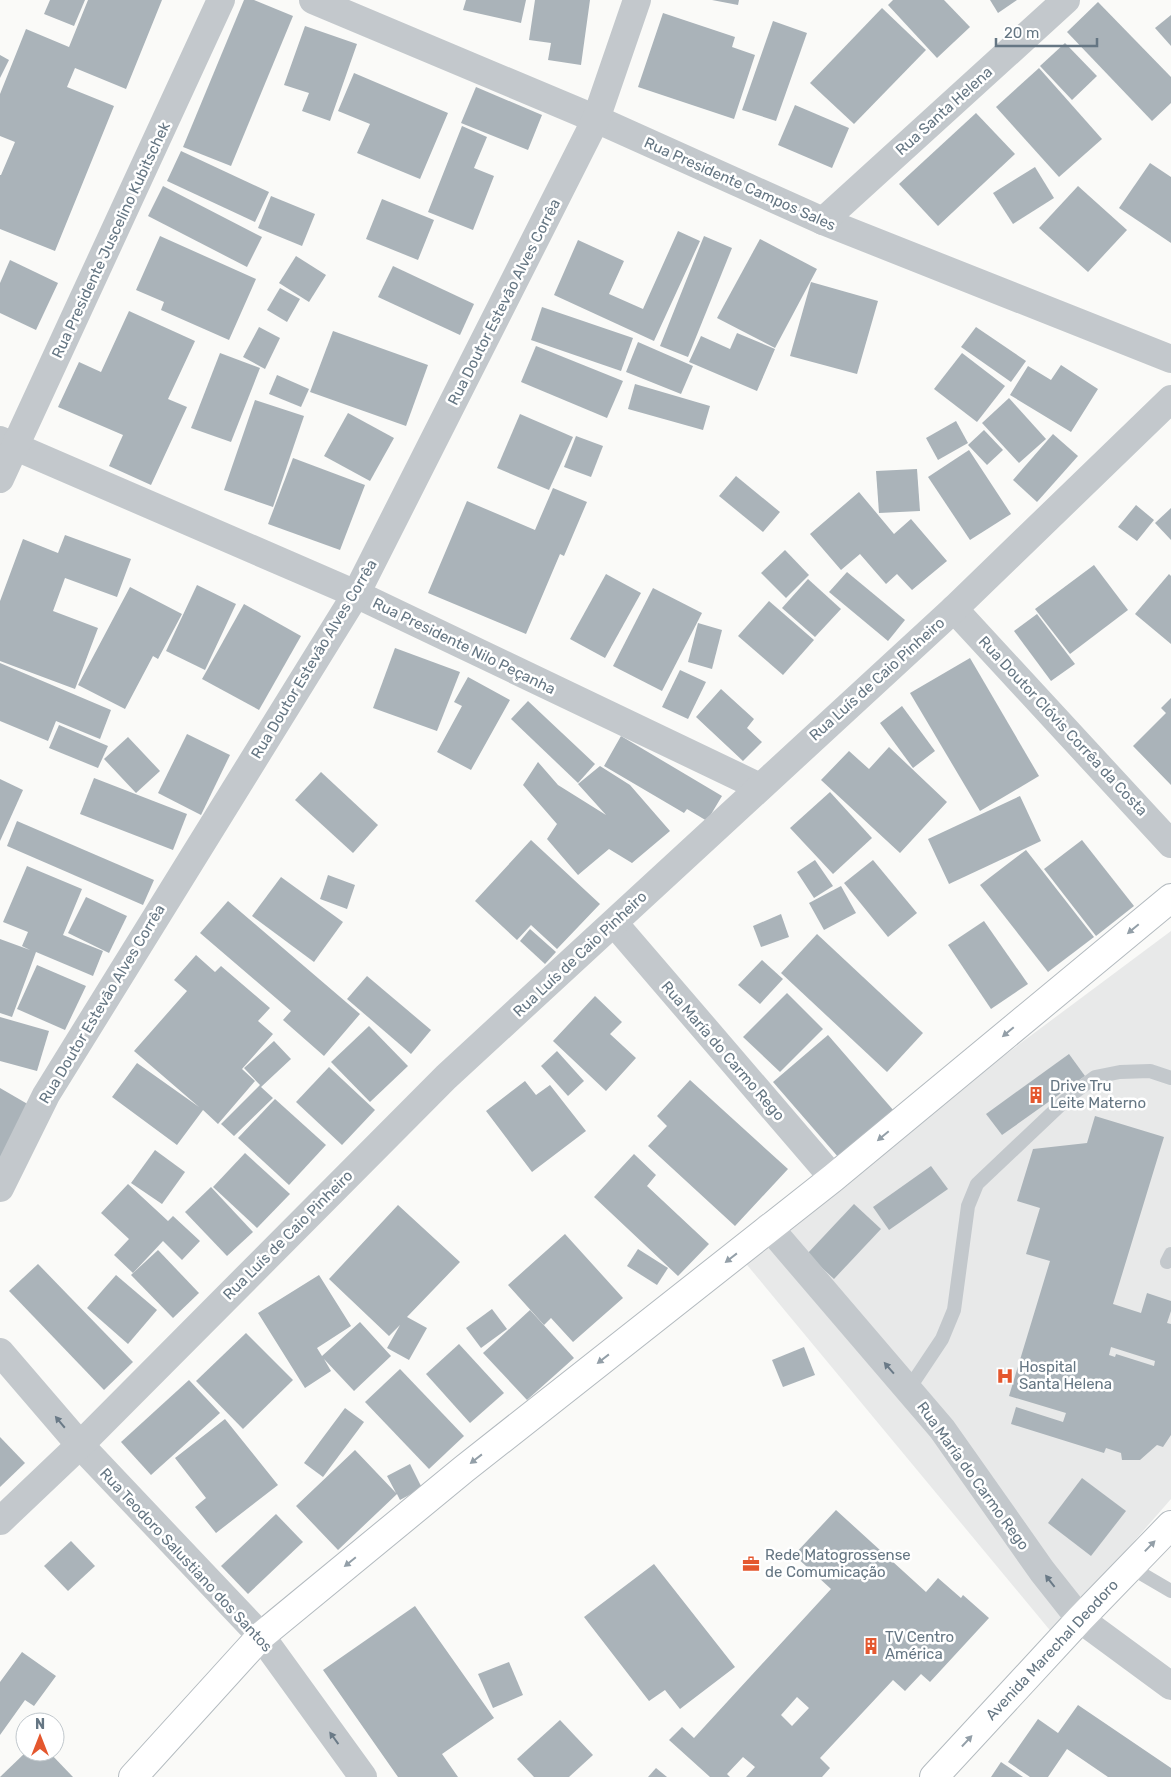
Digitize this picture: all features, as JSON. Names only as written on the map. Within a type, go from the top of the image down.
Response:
[{"type":"main road","points":[[133,1777],[261,1636],[464,1469],[832,1178],[1171,898]]},
{"type":"main road","name":"Avenida Marechal Deodoro","points":[[934,1777],[1080,1619],[1171,1525]]},
{"type":"street","name":"Rua Presidente Juscelino Kubitschek","points":[[0,479],[8,443],[221,0]]},
{"type":"street","name":"Rua Presidente Campos Sales","points":[[313,0],[596,119],[823,221],[1171,359]]},
{"type":"street","name":"Rua Doutor Estevão Alves Corrêa","points":[[0,1188],[46,1095],[356,594],[596,119],[637,0]]},
{"type":"street","name":"Rua Santa Helena","points":[[823,221],[1066,0]]},
{"type":"street","name":"Rua Luís de Caio Pinheiro","points":[[0,1521],[80,1445],[446,1077],[954,609],[1171,399]]},
{"type":"street","name":"Rua Presidente Nilo Peçanha","points":[[8,443],[356,594],[760,787]]},
{"type":"street","name":"Rua Doutor Clóvis Corrêa da Costa","points":[[954,609],[1171,844]]},
{"type":"street","name":"Rua María do Carmo Rego","points":[[614,923],[832,1178]]},
{"type":"street","name":"Rua María do Carmo Rego","points":[[769,1227],[942,1429],[1042,1572],[1080,1619],[1171,1686]]},
{"type":"street","name":"Rua Teodoro Salustiano dos Santos","points":[[0,1352],[80,1445],[261,1636],[363,1777]]},
{"type":"lane","points":[[908,1390],[942,1339],[954,1310],[968,1206],[977,1184],[1072,1095],[1095,1077],[1120,1072],[1150,1071],[1171,1078]]},
{"type":"lane","points":[[1130,1567],[1171,1591]]},
{"type":"shaded area","name":"Hospital Santa Helena","points":[[1171,931],[1171,1499],[1053,1634],[738,1254]]},
{"type":"building","points":[[50,0],[85,0],[74,26],[44,14]]},
{"type":"building","points":[[88,0],[162,0],[126,89],[75,68],[67,87],[114,106],[55,251],[0,229],[0,175],[15,142],[0,136],[0,94],[26,29],[69,47]]},
{"type":"building","points":[[244,0],[254,0],[293,16],[231,166],[183,147]]},
{"type":"building","points":[[466,0],[526,0],[521,23],[463,10]]},
{"type":"building","points":[[535,0],[590,0],[581,65],[548,60],[551,43],[529,40]]},
{"type":"building","points":[[712,0],[739,0],[738,5]]},
{"type":"building","points":[[893,0],[944,0],[970,27],[937,58],[888,5]]},
{"type":"building","points":[[990,0],[1017,0],[998,13]]},
{"type":"building","points":[[1098,2],[1171,77],[1171,103],[1152,121],[1067,32]]},
{"type":"building","points":[[882,8],[926,50],[854,124],[810,83]]},
{"type":"building","points":[[663,13],[735,37],[732,47],[755,55],[734,119],[638,87]]},
{"type":"building","points":[[1171,15],[1171,46],[1155,28]]},
{"type":"building","points":[[773,21],[807,33],[776,121],[742,110]]},
{"type":"building","points":[[305,26],[357,44],[330,121],[302,111],[309,93],[284,85]]},
{"type":"building","points":[[1065,43],[1097,76],[1072,100],[1040,66]]},
{"type":"building","points":[[0,55],[9,60],[0,78]]},
{"type":"building","points":[[1039,68],[1102,139],[1059,177],[996,107]]},
{"type":"building","points":[[354,73],[448,113],[420,179],[357,153],[370,124],[338,111]]},
{"type":"building","points":[[476,87],[542,115],[528,150],[461,123]]},
{"type":"building","points":[[795,105],[849,128],[832,168],[778,145]]},
{"type":"building","points":[[976,113],[1015,154],[938,226],[899,184]]},
{"type":"building","points":[[462,126],[487,137],[474,168],[494,176],[473,230],[428,212]]},
{"type":"building","points":[[181,151],[269,192],[255,222],[167,181]]},
{"type":"building","points":[[1150,163],[1171,177],[1171,243],[1119,208]]},
{"type":"building","points":[[1035,167],[1054,198],[1013,224],[993,193]]},
{"type":"building","points":[[163,186],[262,237],[247,267],[148,216]]},
{"type":"building","points":[[1078,186],[1127,230],[1088,272],[1039,228]]},
{"type":"building","points":[[271,196],[315,214],[302,246],[258,228]]},
{"type":"building","points":[[382,199],[434,220],[418,260],[366,239]]},
{"type":"building","points":[[678,231],[700,241],[654,341],[554,295],[578,240],[624,261],[609,294],[643,309]]},
{"type":"building","points":[[160,236],[256,279],[229,340],[161,310],[164,302],[136,290]]},
{"type":"building","points":[[704,236],[732,248],[688,357],[660,346]]},
{"type":"building","points":[[760,239],[817,269],[775,348],[717,318]]},
{"type":"building","points":[[296,256],[326,275],[309,302],[279,283]]},
{"type":"building","points":[[10,260],[58,283],[36,330],[0,313],[0,283]]},
{"type":"building","points":[[393,266],[474,304],[460,335],[378,297]]},
{"type":"building","points":[[811,282],[878,301],[857,374],[790,356]]},
{"type":"building","points":[[280,288],[300,299],[287,322],[267,310]]},
{"type":"building","points":[[542,307],[633,338],[621,371],[531,340]]},
{"type":"building","points":[[129,311],[195,341],[168,399],[187,407],[151,485],[109,466],[123,435],[58,407],[79,362],[101,372]]},
{"type":"building","points":[[259,327],[280,338],[265,369],[243,357]]},
{"type":"building","points":[[976,327],[1026,361],[1011,382],[961,347]]},
{"type":"building","points":[[333,331],[428,365],[406,426],[310,392]]},
{"type":"building","points":[[737,333],[775,349],[757,391],[689,362],[701,336],[730,349]]},
{"type":"building","points":[[638,342],[693,366],[681,394],[626,372]]},
{"type":"building","points":[[536,346],[623,381],[607,418],[521,382]]},
{"type":"building","points":[[220,353],[260,368],[231,442],[191,428]]},
{"type":"building","points":[[962,353],[1005,386],[977,422],[934,389]]},
{"type":"building","points":[[1061,365],[1098,389],[1071,432],[1010,395],[1028,366],[1051,380]]},
{"type":"building","points":[[277,375],[309,389],[301,407],[269,394]]},
{"type":"building","points":[[635,384],[710,406],[703,430],[628,409]]},
{"type":"building","points":[[1009,398],[1046,439],[1019,463],[982,423]]},
{"type":"building","points":[[255,400],[304,416],[273,507],[224,490]]},
{"type":"building","points":[[348,413],[394,438],[370,481],[324,456]]},
{"type":"building","points":[[520,414],[573,437],[549,490],[497,468]]},
{"type":"building","points":[[956,421],[968,443],[938,460],[926,438]]},
{"type":"building","points":[[984,430],[1003,450],[987,465],[968,445]]},
{"type":"building","points":[[1053,434],[1078,456],[1037,502],[1013,480]]},
{"type":"building","points":[[576,436],[603,446],[591,477],[564,467]]},
{"type":"building","points":[[969,450],[1011,514],[970,540],[928,477]]},
{"type":"building","points":[[293,458],[365,485],[340,550],[268,524]]},
{"type":"building","points":[[917,469],[920,511],[879,513],[876,471]]},
{"type":"building","points":[[736,476],[780,512],[763,532],[719,496]]},
{"type":"building","points":[[553,488],[587,502],[564,556],[560,554],[526,634],[428,593],[467,501],[535,530]]},
{"type":"building","points":[[859,492],[894,534],[911,519],[947,561],[912,590],[897,574],[886,584],[860,554],[841,570],[810,534]]},
{"type":"building","points":[[1136,505],[1154,520],[1137,541],[1118,527]]},
{"type":"building","points":[[1171,508],[1171,540],[1155,523]]},
{"type":"building","points":[[65,535],[131,559],[117,597],[65,578],[53,611],[98,628],[75,689],[0,661],[0,601],[23,539],[58,553]]},
{"type":"building","points":[[785,550],[809,575],[786,598],[761,573]]},
{"type":"building","points":[[1094,565],[1128,610],[1070,654],[1035,609]]},
{"type":"building","points":[[847,572],[905,620],[888,641],[829,592]]},
{"type":"building","points":[[606,574],[641,593],[605,658],[570,639]]},
{"type":"building","points":[[1169,574],[1171,576],[1171,644],[1135,614]]},
{"type":"building","points":[[808,579],[841,609],[815,637],[782,608]]},
{"type":"building","points":[[197,585],[236,604],[205,670],[166,651]]},
{"type":"building","points":[[130,587],[182,614],[158,659],[153,656],[125,709],[78,685]]},
{"type":"building","points":[[653,588],[702,613],[662,691],[613,666]]},
{"type":"building","points":[[769,601],[814,640],[783,675],[738,636]]},
{"type":"building","points":[[244,604],[301,636],[259,710],[202,679]]},
{"type":"building","points":[[1037,614],[1075,664],[1051,681],[1014,631]]},
{"type":"building","points":[[698,623],[722,630],[712,669],[688,662]]},
{"type":"building","points":[[395,648],[460,672],[437,731],[373,708]]},
{"type":"building","points":[[970,658],[1039,776],[980,811],[910,693]]},
{"type":"building","points":[[0,663],[111,710],[100,739],[56,721],[48,741],[0,721]]},
{"type":"building","points":[[680,670],[706,682],[688,719],[662,707]]},
{"type":"building","points":[[468,677],[510,700],[471,770],[437,752],[462,706],[454,702]]},
{"type":"building","points":[[721,689],[754,719],[747,728],[762,742],[743,761],[696,717]]},
{"type":"building","points":[[1171,698],[1171,785],[1133,746],[1166,713],[1161,708]]},
{"type":"building","points":[[528,701],[595,764],[578,783],[511,719]]},
{"type":"building","points":[[902,706],[935,751],[913,768],[880,723]]},
{"type":"building","points":[[59,725],[108,746],[98,768],[49,748]]},
{"type":"building","points":[[187,734],[230,755],[201,815],[158,793]]},
{"type":"building","points":[[621,736],[722,796],[707,821],[687,809],[684,813],[604,766]]},
{"type":"building","points":[[128,737],[160,771],[136,793],[104,759]]},
{"type":"building","points":[[889,747],[947,802],[900,853],[821,780],[849,751],[869,769]]},
{"type":"building","points":[[538,762],[558,785],[606,815],[578,784],[600,766],[630,785],[670,831],[632,863],[609,849],[578,875],[547,839],[557,824],[523,785]]},
{"type":"building","points":[[321,772],[378,825],[353,853],[295,800]]},
{"type":"building","points":[[94,778],[187,814],[173,850],[80,814]]},
{"type":"building","points":[[0,779],[23,790],[0,841]]},
{"type":"building","points":[[830,792],[872,838],[833,874],[790,828]]},
{"type":"building","points":[[1020,796],[1041,841],[949,884],[928,839]]},
{"type":"building","points":[[17,821],[154,880],[143,905],[7,846]]},
{"type":"building","points":[[531,840],[600,904],[557,949],[531,925],[517,940],[475,901]]},
{"type":"building","points":[[1082,840],[1134,906],[1096,936],[1044,869]]},
{"type":"building","points":[[1026,850],[1094,937],[1048,972],[980,885]]},
{"type":"building","points":[[815,860],[833,886],[814,898],[797,872]]},
{"type":"building","points":[[873,860],[917,913],[888,937],[844,883]]},
{"type":"building","points":[[27,866],[82,889],[63,935],[103,951],[93,976],[36,952],[12,1017],[0,1013],[0,939],[30,950],[22,946],[28,932],[3,922]]},
{"type":"building","points":[[328,875],[355,885],[347,909],[320,899]]},
{"type":"building","points":[[281,877],[343,922],[314,962],[252,916]]},
{"type":"building","points":[[841,886],[856,913],[824,930],[809,903]]},
{"type":"building","points":[[86,897],[127,916],[109,953],[68,933]]},
{"type":"building","points":[[228,901],[360,1014],[324,1056],[283,1020],[291,1011],[200,933]]},
{"type":"building","points":[[781,914],[789,937],[761,947],[753,926]]},
{"type":"building","points":[[984,921],[1028,984],[991,1009],[948,945]]},
{"type":"building","points":[[530,929],[556,952],[545,964],[520,941]]},
{"type":"building","points":[[817,934],[923,1033],[887,1072],[781,973]]},
{"type":"building","points":[[196,955],[215,972],[221,966],[270,1008],[258,1021],[273,1034],[242,1069],[255,1081],[218,1124],[203,1110],[177,1145],[112,1097],[137,1063],[199,1107],[134,1051],[187,991],[174,980]]},
{"type":"building","points":[[762,960],[783,979],[760,1004],[738,985]]},
{"type":"building","points":[[37,965],[86,986],[65,1030],[17,1009]]},
{"type":"building","points":[[367,976],[431,1030],[411,1054],[347,999]]},
{"type":"building","points":[[787,993],[823,1029],[780,1072],[743,1037]]},
{"type":"building","points":[[595,996],[622,1022],[610,1034],[636,1058],[606,1091],[553,1041]]},
{"type":"building","points":[[0,1017],[49,1031],[37,1071],[0,1061]]},
{"type":"building","points":[[369,1026],[408,1066],[370,1102],[331,1062]]},
{"type":"building","points":[[828,1035],[894,1111],[839,1158],[773,1082]]},
{"type":"building","points":[[274,1041],[291,1059],[261,1087],[273,1098],[234,1136],[221,1124],[260,1085],[244,1068]]},
{"type":"building","points":[[557,1051],[584,1081],[568,1096],[541,1066]]},
{"type":"building","name":"Drive Tru Leite Materno","points":[[1069,1054],[1085,1076],[1002,1135],[986,1114]]},
{"type":"building","points":[[329,1067],[375,1110],[342,1145],[296,1102]]},
{"type":"building","points":[[690,1080],[788,1169],[735,1226],[648,1146],[667,1126],[657,1116]]},
{"type":"building","points":[[525,1081],[536,1095],[550,1085],[586,1131],[532,1172],[486,1111]]},
{"type":"building","points":[[0,1088],[31,1106],[0,1159]]},
{"type":"building","points":[[275,1099],[326,1145],[289,1185],[238,1138]]},
{"type":"building","points":[[1095,1116],[1164,1137],[1113,1304],[1141,1313],[1147,1293],[1171,1301],[1171,1311],[1167,1323],[1171,1324],[1171,1435],[1163,1447],[1157,1445],[1140,1460],[1122,1460],[1121,1453],[1106,1448],[1104,1453],[1011,1424],[1016,1407],[1063,1422],[1066,1413],[1009,1396],[1050,1261],[1026,1254],[1040,1208],[1017,1201],[1033,1149],[1087,1143]],"holes":[[[1111,1347],[1155,1361],[1154,1366],[1116,1354],[1115,1357],[1109,1355]]]},
{"type":"building","points":[[155,1150],[185,1172],[162,1204],[131,1183]]},
{"type":"building","points":[[245,1153],[290,1194],[257,1228],[213,1187]]},
{"type":"building","points":[[634,1154],[656,1175],[647,1186],[709,1244],[678,1276],[594,1197]]},
{"type":"building","points":[[931,1166],[948,1189],[889,1230],[873,1207]]},
{"type":"building","points":[[128,1184],[168,1221],[173,1216],[200,1241],[182,1260],[163,1241],[133,1273],[114,1255],[129,1239],[101,1213]]},
{"type":"building","points":[[211,1187],[253,1232],[227,1256],[185,1212]]},
{"type":"building","points":[[854,1204],[881,1229],[834,1279],[807,1254]]},
{"type":"building","points":[[398,1205],[460,1262],[407,1317],[427,1328],[409,1360],[387,1348],[400,1325],[389,1336],[329,1279]]},
{"type":"building","points":[[565,1234],[623,1298],[573,1342],[551,1318],[544,1325],[508,1285]]},
{"type":"building","points":[[638,1249],[668,1268],[657,1285],[627,1266]]},
{"type":"building","points":[[158,1250],[199,1293],[173,1318],[131,1275]]},
{"type":"building","points":[[38,1264],[133,1362],[104,1390],[9,1291]]},
{"type":"building","points":[[116,1275],[157,1310],[128,1344],[87,1308]]},
{"type":"building","points":[[319,1275],[351,1326],[317,1348],[322,1356],[360,1322],[391,1356],[354,1391],[324,1359],[331,1371],[305,1388],[258,1313]]},
{"type":"building","points":[[492,1309],[507,1329],[481,1348],[466,1328]]},
{"type":"building","points":[[530,1310],[574,1358],[527,1400],[483,1353]]},
{"type":"building","points":[[246,1333],[293,1380],[243,1429],[196,1381]]},
{"type":"building","points":[[459,1344],[504,1393],[470,1423],[426,1374]]},
{"type":"building","points":[[804,1347],[815,1375],[783,1387],[772,1360]]},
{"type":"building","points":[[400,1369],[464,1436],[429,1469],[365,1402]]},
{"type":"building","points":[[189,1380],[220,1413],[151,1475],[121,1442]]},
{"type":"building","points":[[345,1408],[364,1422],[323,1477],[304,1463]]},
{"type":"building","points":[[225,1419],[278,1485],[216,1533],[195,1507],[206,1498],[175,1458]]},
{"type":"building","points":[[0,1437],[25,1463],[0,1487]]},
{"type":"building","points":[[355,1450],[396,1493],[387,1476],[410,1464],[422,1488],[400,1500],[397,1494],[338,1550],[296,1506]]},
{"type":"building","points":[[1082,1478],[1126,1511],[1091,1556],[1048,1523]]},
{"type":"building","name":"TV Centro América","points":[[836,1510],[926,1592],[938,1578],[961,1598],[963,1595],[989,1618],[930,1682],[921,1674],[905,1691],[893,1680],[820,1758],[830,1768],[822,1777],[746,1777],[755,1767],[743,1757],[727,1774],[730,1777],[710,1777],[669,1740],[682,1727],[694,1738],[831,1589],[794,1555]],"holes":[[[797,1697],[809,1708],[792,1726],[781,1715]]]},
{"type":"building","points":[[276,1514],[303,1542],[248,1594],[221,1566]]},
{"type":"building","points":[[71,1541],[95,1566],[68,1591],[44,1566]]},
{"type":"building","points":[[654,1564],[735,1667],[680,1709],[665,1690],[649,1701],[584,1617]]},
{"type":"building","points":[[415,1606],[494,1718],[442,1754],[458,1777],[398,1777],[323,1670]]},
{"type":"building","points":[[22,1652],[56,1676],[34,1706],[25,1700],[0,1735],[0,1682]]},
{"type":"building","points":[[509,1662],[523,1695],[493,1708],[478,1674]]},
{"type":"building","points":[[1078,1705],[1171,1768],[1171,1777],[1108,1777],[1067,1749],[1048,1777],[1030,1777],[1008,1762],[1038,1719],[1058,1733]]},
{"type":"building","points":[[560,1720],[593,1755],[569,1777],[534,1777],[517,1759]]},
{"type":"building","points":[[16,1762],[59,1762],[73,1777],[0,1777]]},
{"type":"building","points":[[1001,1762],[1023,1777],[991,1777]]},
{"type":"building","points":[[656,1768],[667,1777],[648,1777]]},
{"type":"place","name":"Drive Tru Leite Materno","points":[[1036,1095]]},
{"type":"place","name":"Hospital Santa Helena","points":[[1005,1376]]},
{"type":"place","name":"Rede Matogrossense de Comumicação","points":[[751,1564]]},
{"type":"place","name":"TV Centro América","points":[[871,1646]]}]
